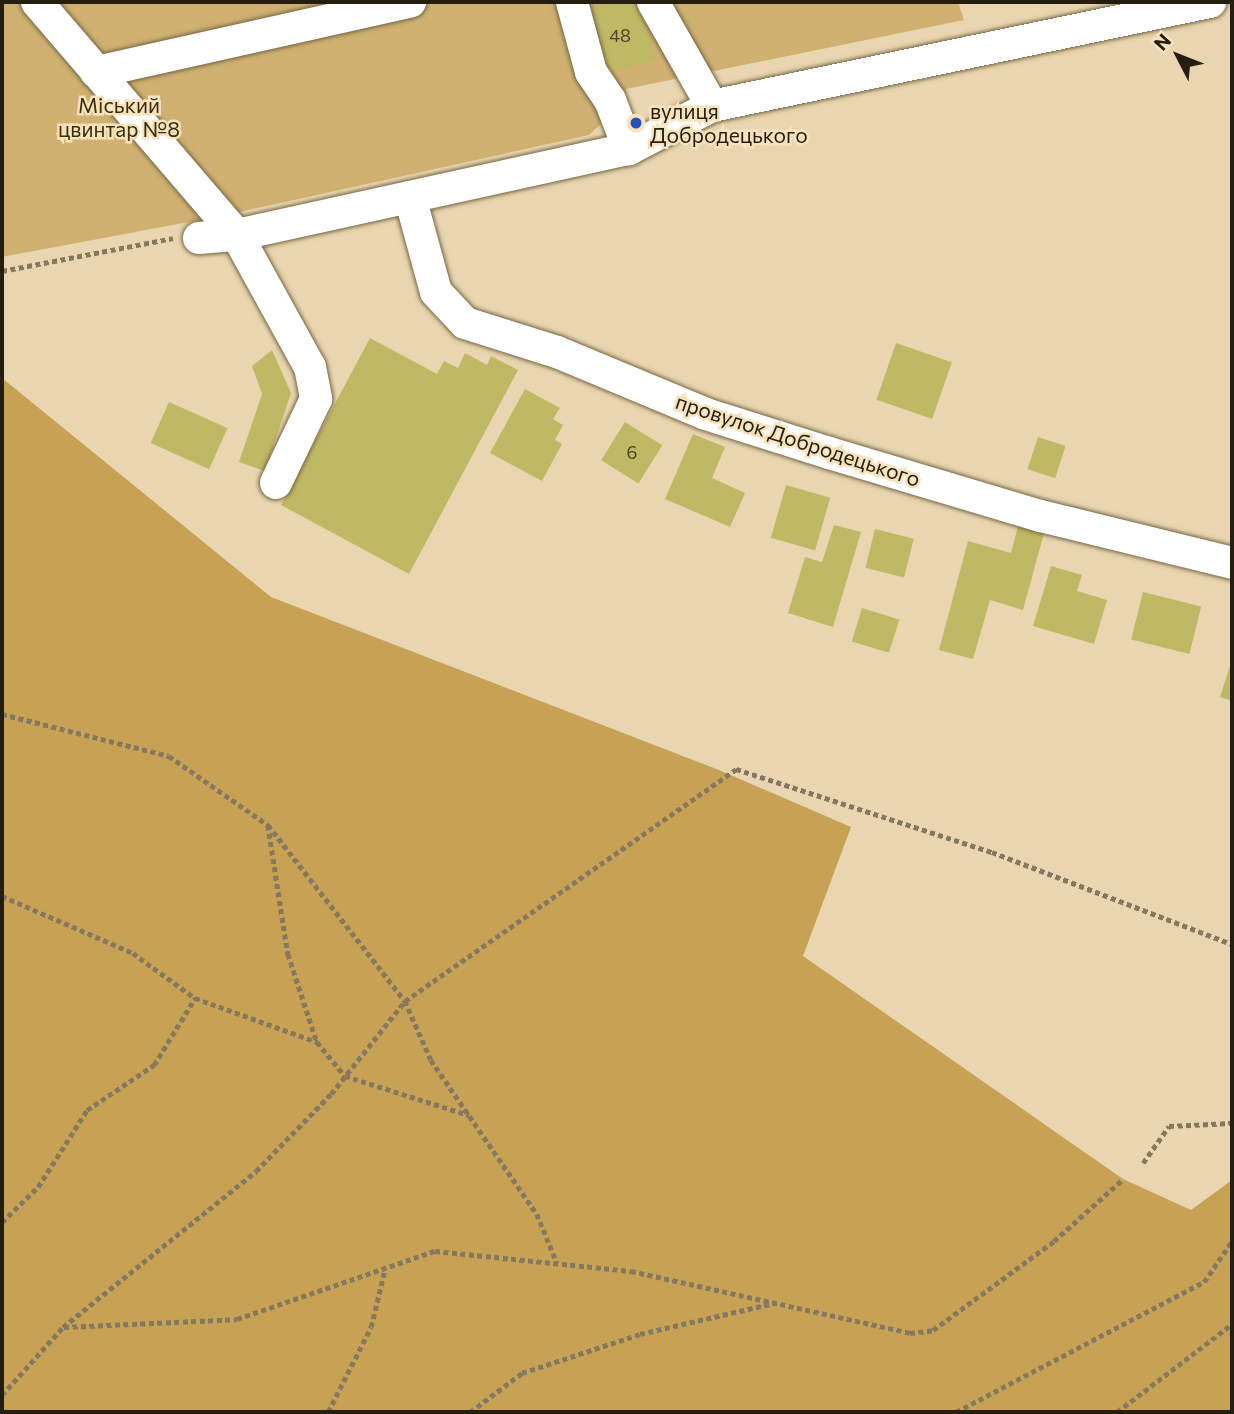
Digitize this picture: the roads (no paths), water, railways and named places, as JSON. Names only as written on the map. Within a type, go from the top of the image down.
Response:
[{"type":"street","points":[[37,2],[237,235],[310,368],[316,398],[276,483]]},
{"type":"street","points":[[96,72],[356,8],[410,2]]},
{"type":"street","points":[[572,2],[591,72],[610,100],[629,149]]},
{"type":"street","points":[[653,2],[712,106]]},
{"type":"street","points":[[199,238],[237,235],[629,149],[712,106],[1210,2]]},
{"type":"street","name":"провулок Добродецького","points":[[410,197],[436,292],[465,323],[557,352],[706,414],[817,449],[1041,516],[1232,563]]},
{"type":"place","name":"вулиця Добродецького","points":[[636,123]]},
{"type":"park label","name":"Міський цвинтар №8","points":[[119,117]]}]
